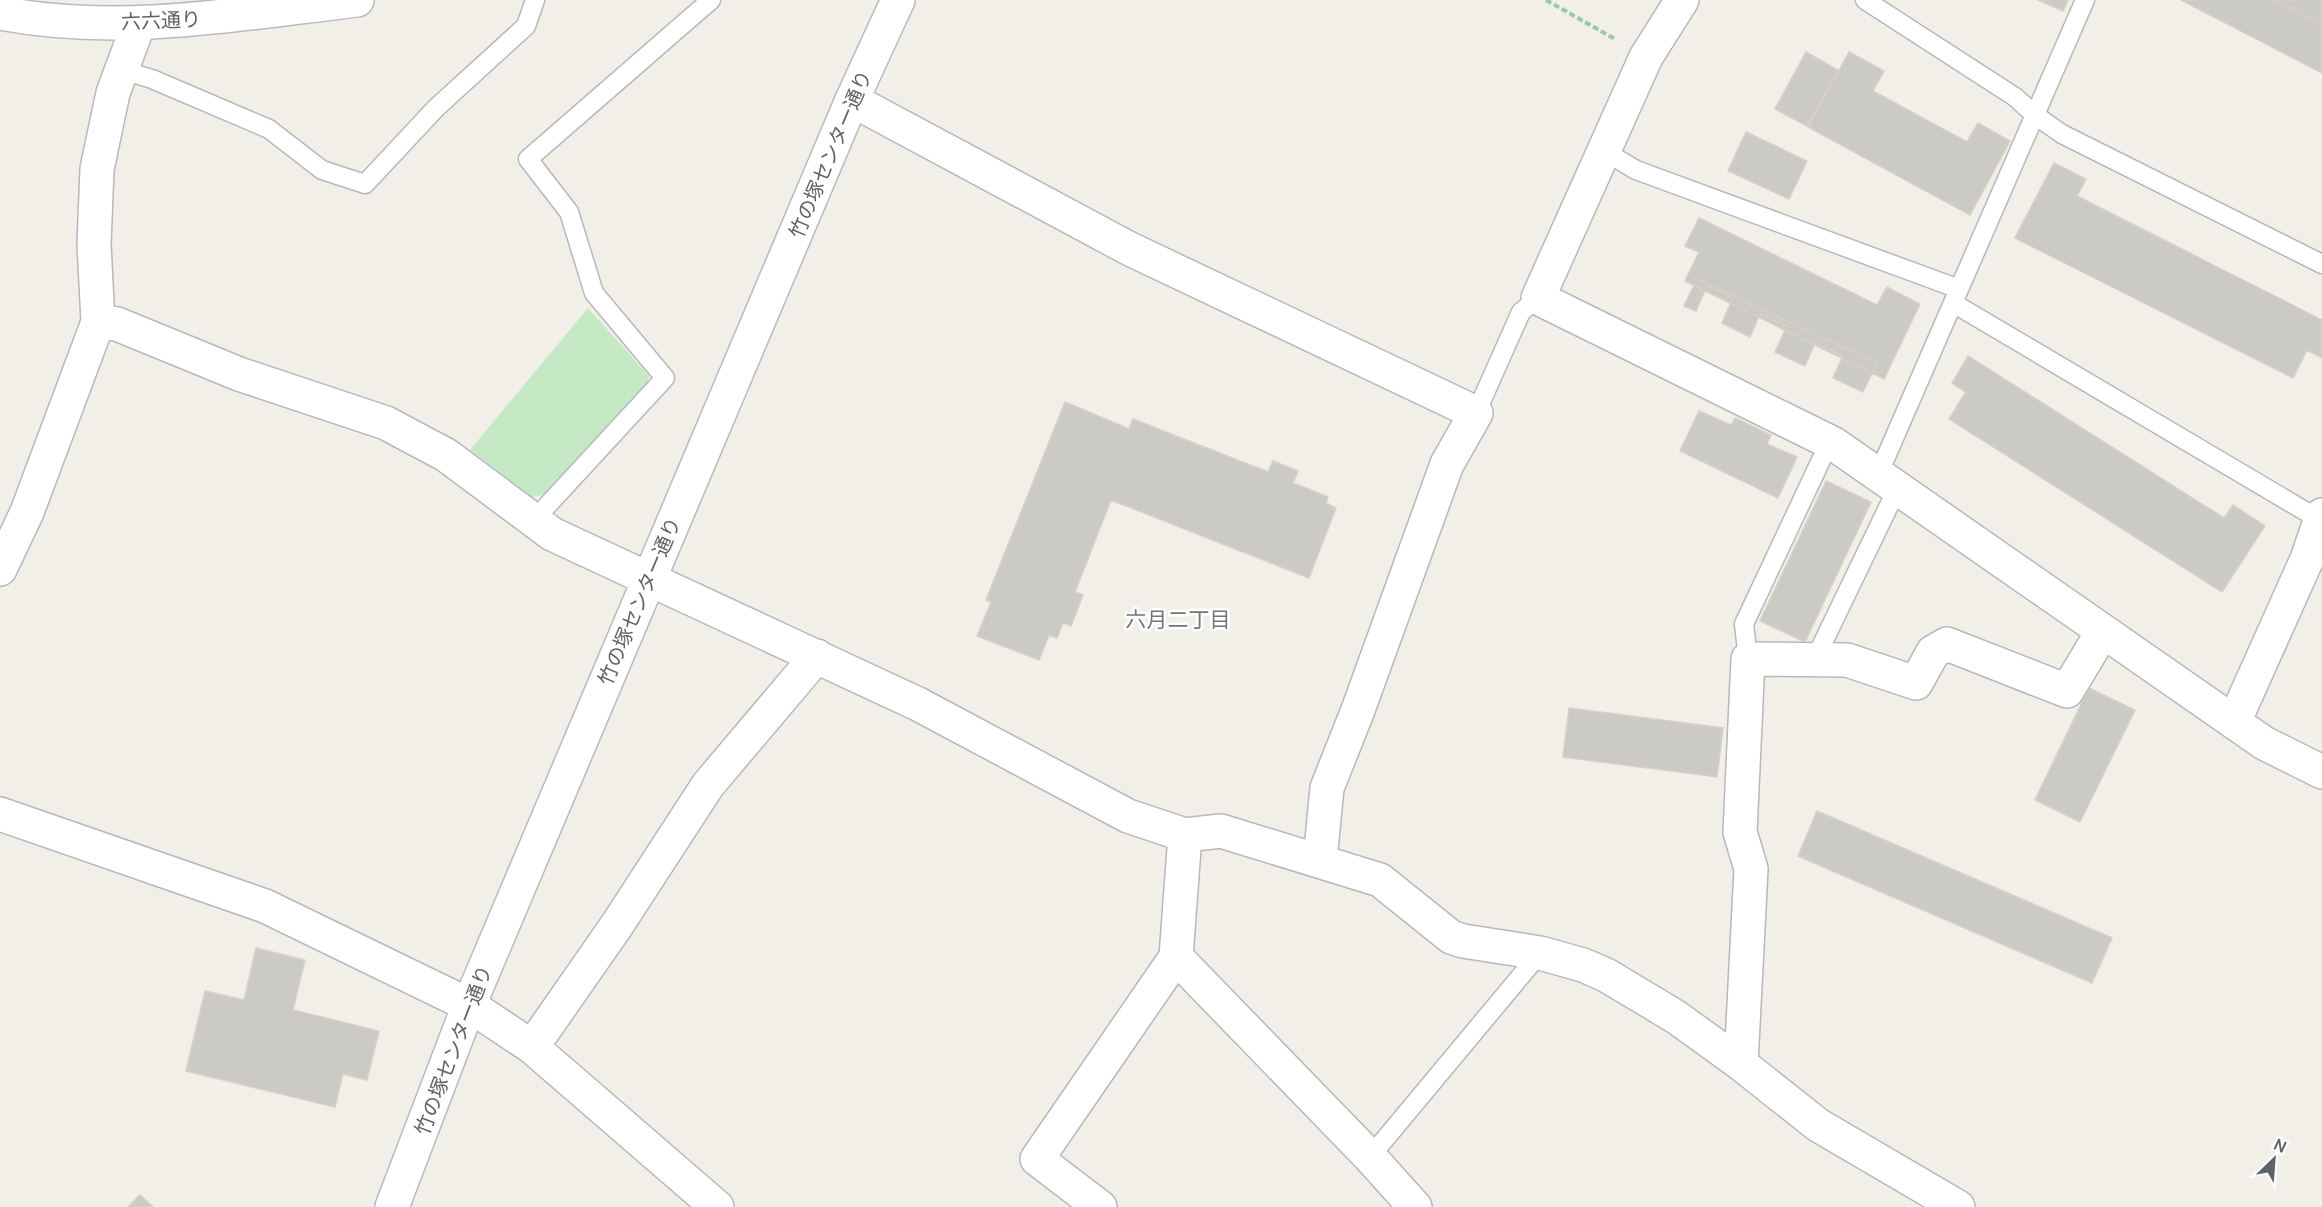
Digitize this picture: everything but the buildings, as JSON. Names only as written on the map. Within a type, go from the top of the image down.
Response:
[{"type":"street","name":"六六通り","points":[[0,13],[81,21],[357,0]]},
{"type":"street","name":"竹の塚センター通り","points":[[392,1207],[469,1005],[852,100],[898,0]]},
{"type":"street","points":[[1682,0],[1646,57],[1538,298],[1830,441],[2264,743],[2322,772]]},
{"type":"street","points":[[2,558],[27,512],[98,322],[94,244],[97,169],[113,93],[122,70],[160,15]]},
{"type":"street","points":[[852,100],[1130,249],[1476,413],[1447,464],[1358,710],[1327,788],[1320,860]]},
{"type":"street","points":[[98,322],[117,324],[239,374],[396,427],[446,455],[552,534],[679,591],[918,704],[1128,816],[1185,835],[1221,831],[1320,860],[1380,880],[1451,937],[1463,941],[1540,953],[1583,965],[1606,975],[1676,1017],[1741,1064],[1818,1125],[1958,1207]]},
{"type":"street","points":[[2234,722],[2307,559],[2321,518]]},
{"type":"street","points":[[1741,1064],[1751,869],[1740,832],[1748,659],[1847,660],[1916,683],[1933,652],[1947,644],[2067,691],[2103,631]]},
{"type":"street","points":[[532,1047],[617,925],[708,785],[817,656]]},
{"type":"street","points":[[0,813],[265,906],[469,1005],[532,1047],[717,1207]]},
{"type":"street","points":[[1100,1207],[1037,1159],[1176,957],[1185,835]]},
{"type":"street","points":[[1176,957],[1370,1157],[1415,1207]]},
{"type":"lane","points":[[122,70],[152,79],[269,129],[322,170],[365,184],[436,108],[526,26],[535,0]]},
{"type":"lane","points":[[533,521],[665,378],[594,293],[569,212],[528,159],[711,0]]},
{"type":"lane","points":[[1865,0],[2015,97],[2062,134],[2322,264]]},
{"type":"lane","points":[[1815,659],[1888,482],[1956,296],[2085,0]]},
{"type":"lane","points":[[1604,151],[1636,170],[1956,296],[2321,518]]},
{"type":"lane","points":[[1476,413],[1521,312],[1538,298]]},
{"type":"lane","points":[[1748,659],[1744,624],[1830,441]]},
{"type":"lane","points":[[1370,1157],[1540,953]]},
{"type":"path","points":[[1546,0],[1646,57]]},
{"type":"green space","points":[[588,308],[649,376],[647,390],[548,494],[532,497],[470,450]]},
{"type":"district","name":"六月二丁目","points":[[1178,619]]}]
